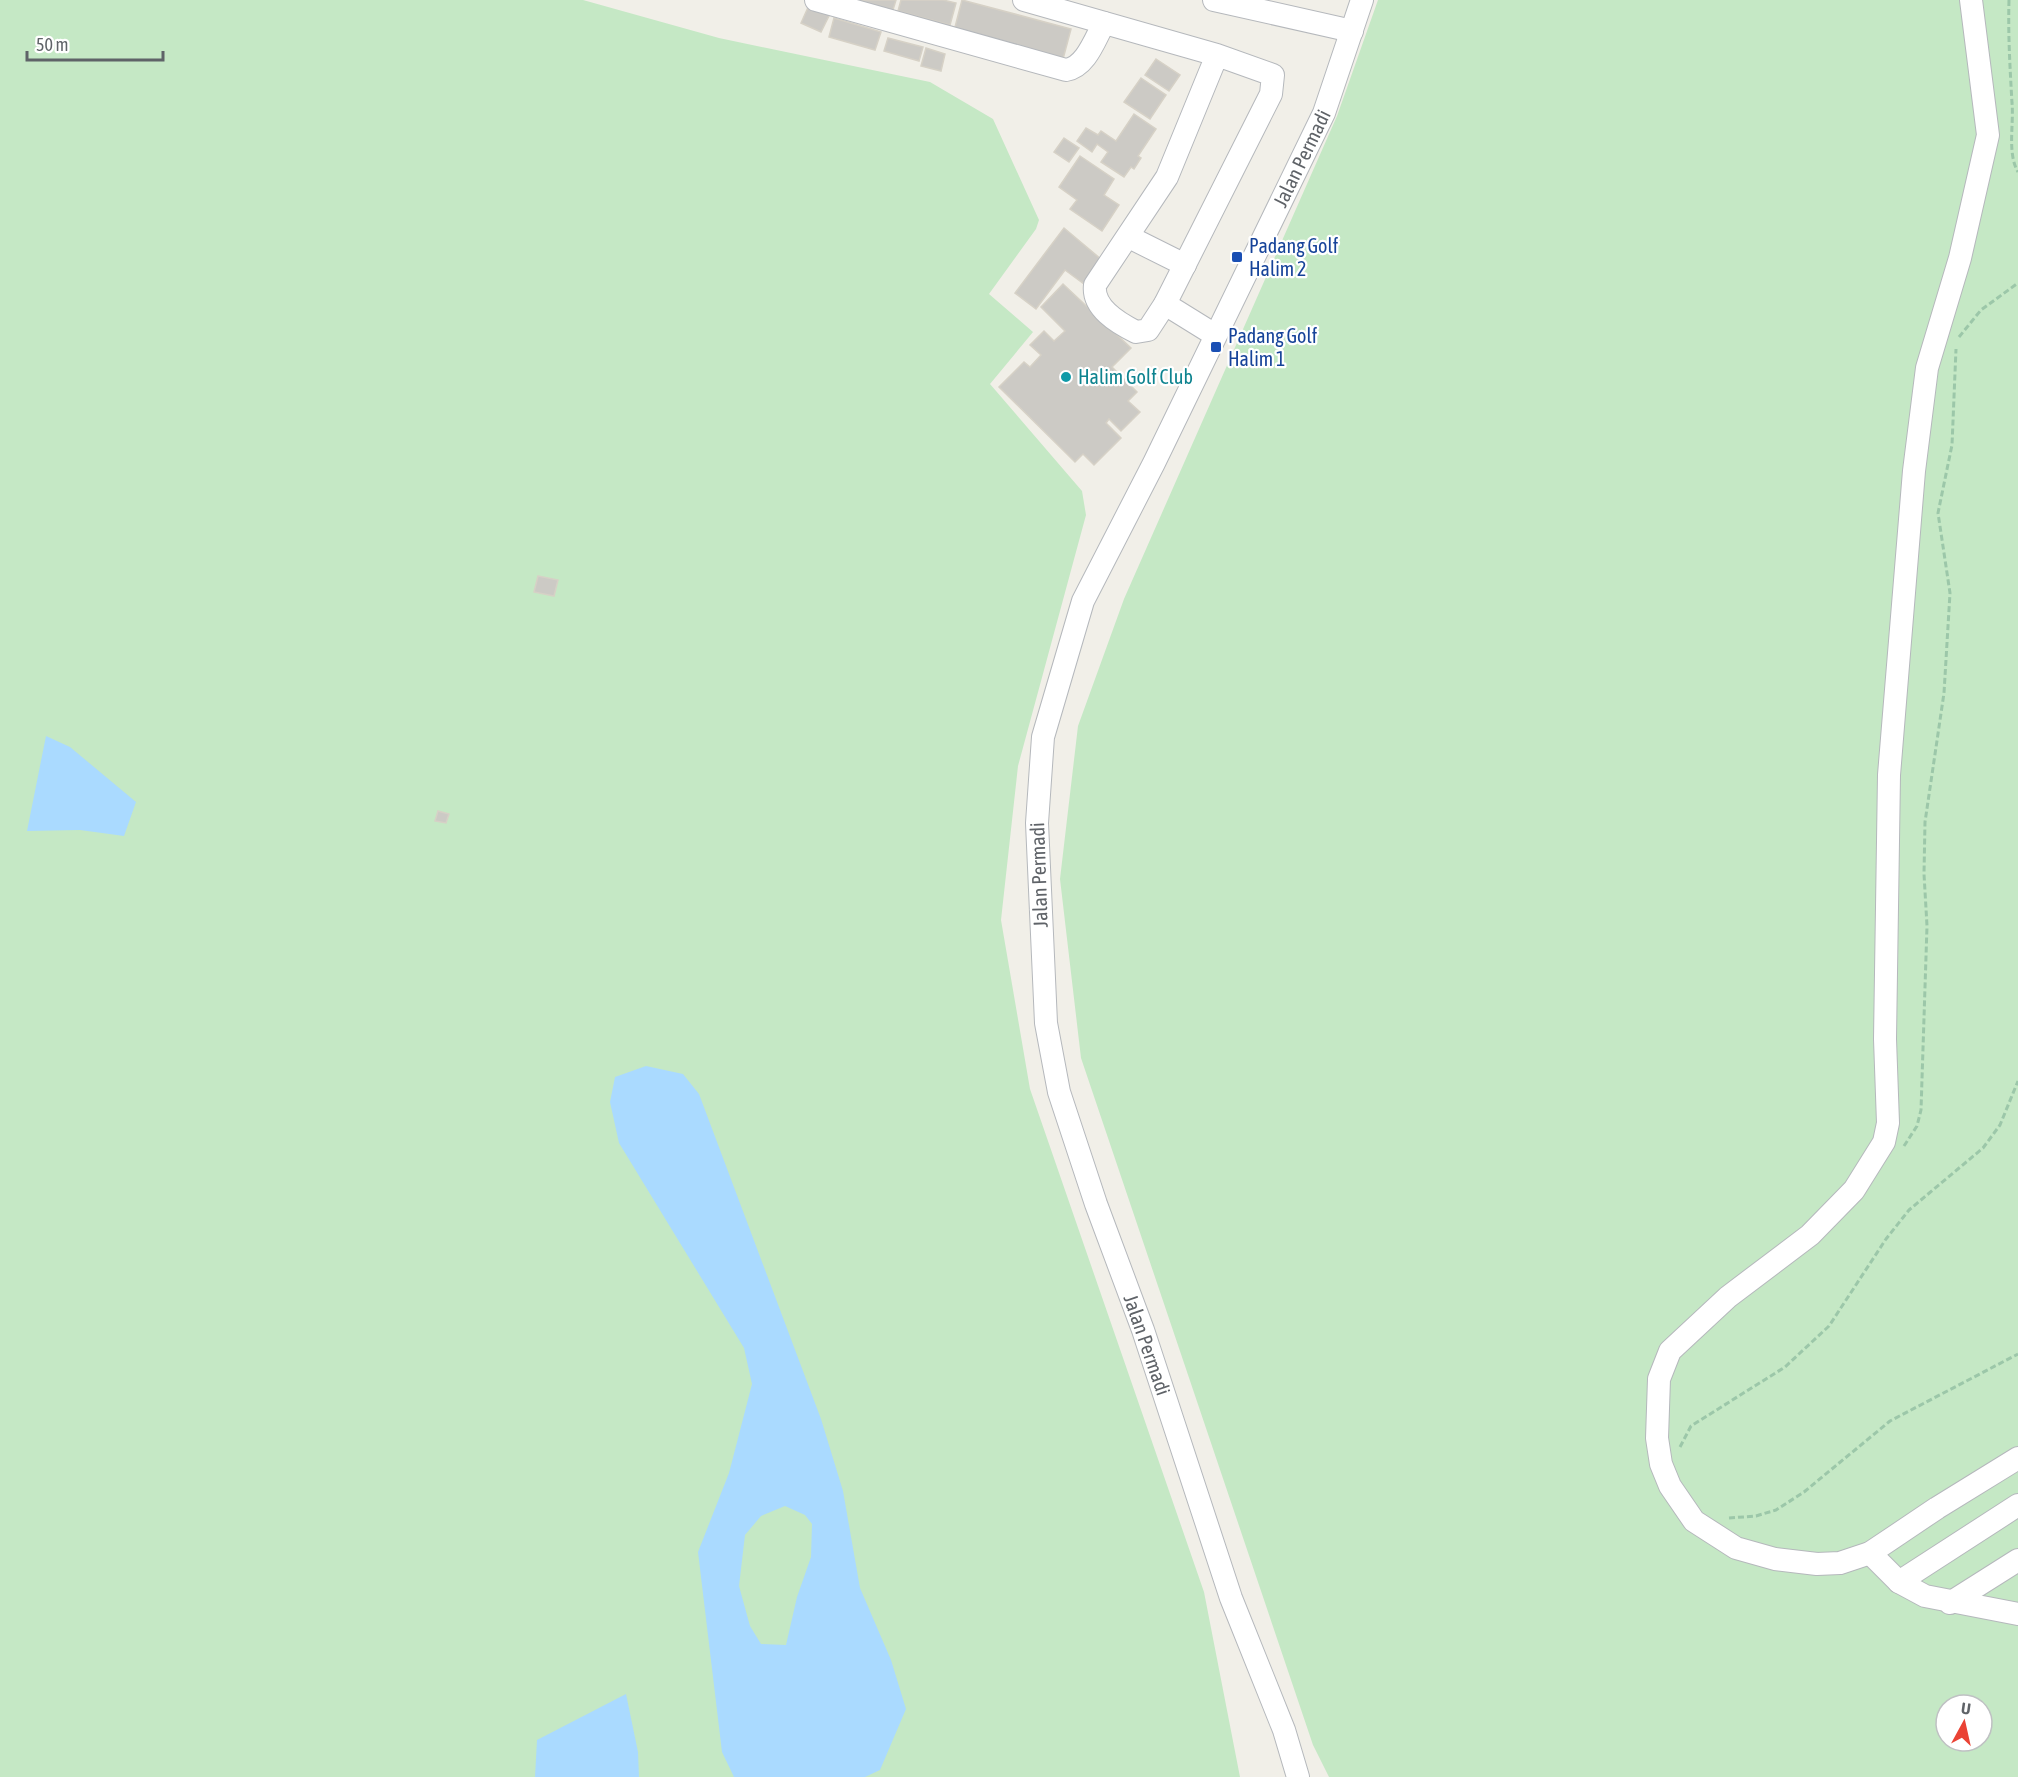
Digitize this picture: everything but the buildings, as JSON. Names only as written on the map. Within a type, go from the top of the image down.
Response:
[{"type":"street","points":[[816,0],[1066,70],[1074,69],[1084,58],[1104,23]]},
{"type":"street","points":[[1024,0],[1217,55],[1273,75],[1271,93],[1185,265],[1165,304],[1148,330],[1142,333],[1130,329],[1099,306],[1094,292],[1097,279],[1129,237],[1167,177],[1217,55]]},
{"type":"street","points":[[1214,0],[1352,31]]},
{"type":"street","name":"Jalan Permadi","points":[[1298,1777],[1284,1730],[1231,1598],[1147,1341],[1096,1204],[1059,1092],[1046,1023],[1037,823],[1043,737],[1074,629],[1093,580],[1154,463],[1324,113],[1362,0]]},
{"type":"street","points":[[1971,0],[1988,135],[1960,258],[1927,368],[1914,471],[1889,775],[1885,1039],[1887,1123],[1884,1142],[1854,1190],[1810,1235],[1728,1297],[1670,1351],[1659,1379],[1657,1438],[1661,1464],[1670,1486],[1694,1521],[1736,1548],[1775,1559],[1817,1564],[1840,1563],[1870,1553],[1936,1508],[2018,1458]]},
{"type":"street","points":[[1129,237],[1185,265]]},
{"type":"street","points":[[1165,304],[1215,335]]},
{"type":"street","points":[[1899,1582],[2018,1505]]},
{"type":"street","points":[[1870,1553],[1899,1582],[1925,1596],[1950,1603],[2018,1614]]},
{"type":"street","points":[[1950,1603],[2018,1560]]},
{"type":"path","points":[[2009,0],[2008,76],[2013,103],[2013,146],[2018,172]]},
{"type":"path","points":[[1899,1151],[1917,1126],[1921,1110],[1928,926],[1924,874],[1925,822],[1944,693],[1950,593],[1938,513],[1953,436],[1953,359],[1958,340],[1965,327],[1981,310],[2018,283]]},
{"type":"path","points":[[1661,1464],[1675,1461],[1683,1439],[1691,1426],[1785,1366],[1829,1326],[1886,1239],[1909,1210],[1983,1148],[2000,1125],[2018,1081]]},
{"type":"path","points":[[1694,1521],[1756,1516],[1776,1510],[1804,1492],[1890,1421],[2018,1354]]},
{"type":"green space","points":[[0,0],[583,0],[719,38],[930,82],[993,119],[1039,220],[1036,229],[989,294],[1033,332],[990,384],[1082,491],[1086,515],[1018,766],[1001,920],[1030,1089],[1204,1592],[1240,1777],[0,1777]]},
{"type":"green space","name":"Padang Golf Halim 1","points":[[1378,0],[2018,0],[2018,1777],[1329,1777],[1313,1745],[1081,1058],[1060,879],[1078,726],[1124,599],[1337,116]]},
{"type":"water","points":[[46,736],[70,747],[136,802],[124,836],[80,830],[27,831]]},
{"type":"water","points":[[646,1066],[683,1074],[699,1094],[821,1419],[843,1491],[860,1588],[891,1660],[906,1709],[880,1770],[865,1777],[734,1777],[722,1752],[698,1552],[729,1473],[752,1384],[744,1348],[619,1143],[610,1102],[615,1077]],"holes":[[[785,1506],[805,1515],[812,1524],[811,1557],[797,1597],[786,1645],[761,1644],[750,1626],[739,1586],[745,1535],[761,1516]]]},
{"type":"water","points":[[626,1694],[638,1752],[639,1777],[535,1777],[537,1740]]},
{"type":"place","name":"Padang Golf Halim 2","points":[[1237,257]]},
{"type":"place","name":"Padang Golf Halim 1","points":[[1216,347]]},
{"type":"place","name":"Halim Golf Club","points":[[1066,377]]}]
